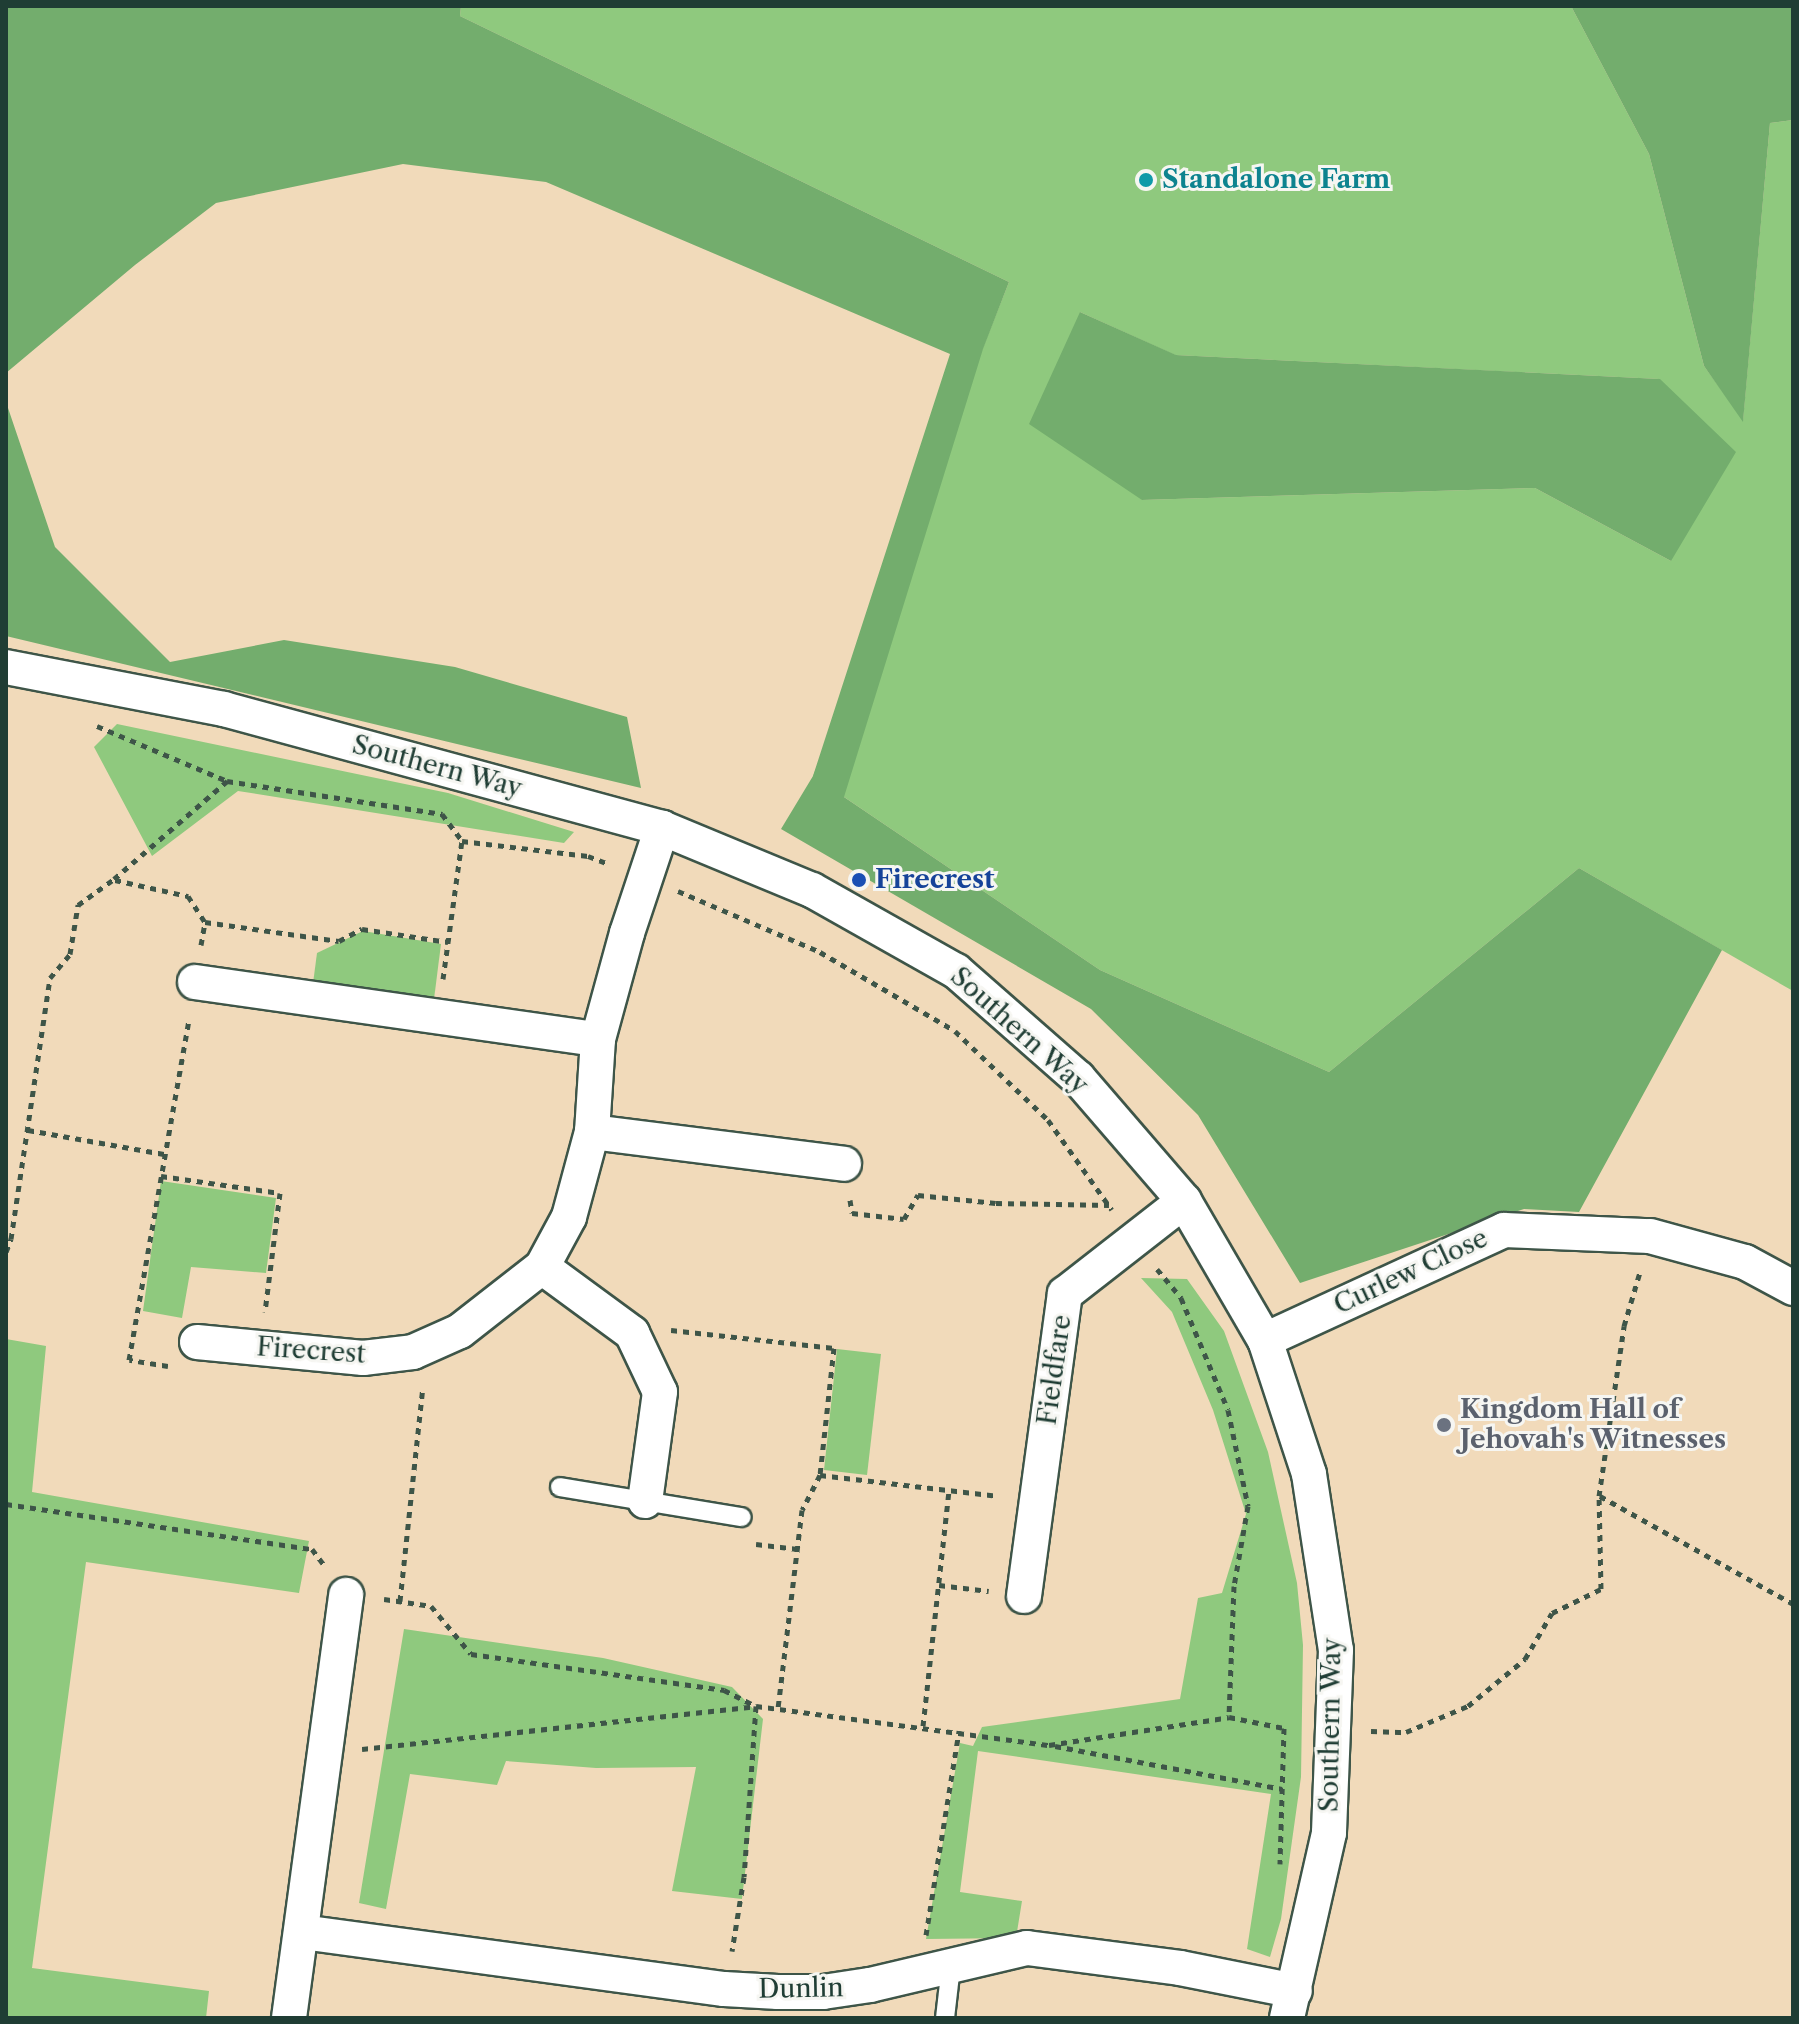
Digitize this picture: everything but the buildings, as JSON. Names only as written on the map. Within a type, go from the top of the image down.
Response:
[{"type":"street","name":"Southern Way","points":[[6,667],[224,709],[662,828],[812,890],[956,971],[1078,1078],[1184,1201],[1265,1340],[1309,1474],[1336,1650],[1329,1833],[1291,2004]]},
{"type":"street","name":"Firecrest","points":[[197,1342],[363,1358],[413,1352],[460,1331],[542,1267],[569,1217],[592,1132],[598,1039],[662,828]]},
{"type":"street","points":[[195,982],[598,1039]]},
{"type":"street","points":[[592,1132],[844,1164]]},
{"type":"street","name":"Fieldfare","points":[[1024,1596],[1065,1294],[1184,1201]]},
{"type":"street","name":"Curlew Close","points":[[1265,1340],[1504,1230],[1650,1236],[1745,1262],[1793,1288]]},
{"type":"street","points":[[542,1267],[632,1333],[660,1392],[645,1501]]},
{"type":"street","points":[[289,2018],[346,1595]]},
{"type":"street","name":"Dunlin","points":[[302,1932],[724,1989],[823,1992],[1027,1948],[1180,1968],[1291,2004]]},
{"type":"lane","points":[[560,1487],[742,1517]]},
{"type":"lane","points":[[936,1969],[945,2018]]},
{"type":"path","points":[[91,724],[227,781],[442,814],[462,841],[438,1015]]},
{"type":"path","points":[[6,1252],[50,978],[70,954],[78,905],[114,879],[227,781]]},
{"type":"path","points":[[462,841],[588,856],[820,952],[955,1031],[1048,1120],[1133,1241],[1181,1298],[1228,1410],[1248,1506],[1234,1586],[1229,1717]]},
{"type":"path","points":[[114,879],[188,896],[205,922],[129,1360],[172,1366],[197,1342]]},
{"type":"path","points":[[205,922],[339,941],[362,929],[448,942]]},
{"type":"path","points":[[28,1130],[165,1154]]},
{"type":"path","points":[[844,1164],[852,1213],[904,1219],[918,1195],[996,1203],[1109,1205]]},
{"type":"path","points":[[161,1176],[280,1193],[261,1348]]},
{"type":"path","points":[[1367,1731],[1406,1732],[1468,1706],[1525,1659],[1552,1613],[1601,1589],[1599,1496],[1624,1326],[1650,1236]]},
{"type":"path","points":[[632,1333],[644,1327],[834,1348],[820,1475],[802,1510],[778,1709]]},
{"type":"path","points":[[400,1601],[423,1385],[413,1352]]},
{"type":"path","points":[[820,1475],[1036,1500]]},
{"type":"path","points":[[923,1726],[949,1491]]},
{"type":"path","points":[[1599,1496],[1793,1604]]},
{"type":"path","points":[[6,1504],[312,1549],[346,1595],[431,1606],[471,1654],[724,1690],[756,1706]]},
{"type":"path","points":[[939,1585],[1024,1596]]},
{"type":"path","points":[[325,1753],[756,1706],[1049,1745],[1282,1789]]},
{"type":"path","points":[[724,1989],[744,1877],[756,1706]]},
{"type":"path","points":[[1049,1745],[1229,1717],[1284,1728],[1280,1874]]},
{"type":"path","points":[[936,1969],[959,1731]]},
{"type":"green space","points":[[6,6],[461,6],[460,16],[1009,282],[983,349],[844,797],[1100,970],[1329,1072],[1579,868],[1722,950],[1579,1212],[1524,1209],[1300,1283],[1198,1115],[1091,1009],[781,829],[813,776],[950,354],[546,182],[403,164],[216,203],[135,265],[6,373]]},
{"type":"green space","points":[[461,6],[1571,6],[1649,154],[1704,366],[1743,420],[1770,123],[1793,120],[1793,991],[1579,868],[1329,1072],[1100,970],[813,776],[1009,282],[460,16]],"holes":[[[1080,312],[1175,355],[1659,379],[1671,561],[1535,488],[1142,500]]]},
{"type":"green space","points":[[1571,6],[1793,6],[1793,120],[1770,123],[1743,422],[1704,366],[1649,154]]},
{"type":"green space","points":[[1080,312],[1176,355],[1660,379],[1736,452],[1671,561],[1535,488],[1142,500],[1029,424]]},
{"type":"green space","points":[[6,402],[55,547],[170,662],[284,640],[455,667],[627,717],[641,788],[6,636]]},
{"type":"green space","points":[[117,724],[448,793],[574,832],[564,843],[238,791],[152,856],[94,747]]},
{"type":"green space","points":[[363,931],[441,944],[433,1007],[312,991],[317,953]]},
{"type":"green space","points":[[161,1181],[276,1198],[266,1273],[191,1267],[182,1318],[143,1311]]},
{"type":"green space","points":[[1141,1278],[1187,1279],[1224,1331],[1268,1452],[1297,1583],[1303,1645],[1301,1777],[1281,1919],[1270,1957],[1247,1949],[1271,1794],[978,1751],[960,1892],[1022,1901],[1016,1938],[926,1939],[960,1743],[973,1746],[982,1727],[1180,1699],[1198,1598],[1222,1593],[1246,1514],[1213,1410],[1172,1312]]},
{"type":"green space","points":[[6,1339],[46,1346],[32,1492],[309,1541],[299,1593],[86,1562],[32,1968],[209,1991],[206,2018],[6,2018]]},
{"type":"green space","points":[[837,1349],[881,1354],[867,1475],[824,1470]]},
{"type":"green space","points":[[404,1629],[603,1658],[732,1687],[763,1719],[742,1899],[672,1891],[696,1767],[596,1768],[506,1761],[497,1785],[410,1774],[386,1909],[359,1903]]},
{"type":"place","name":"Standalone Farm","points":[[1146,180]]},
{"type":"place","name":"Firecrest","points":[[859,880]]},
{"type":"place","name":"Kingdom Hall of Jehovah's Witnesses","points":[[1444,1425]]}]
